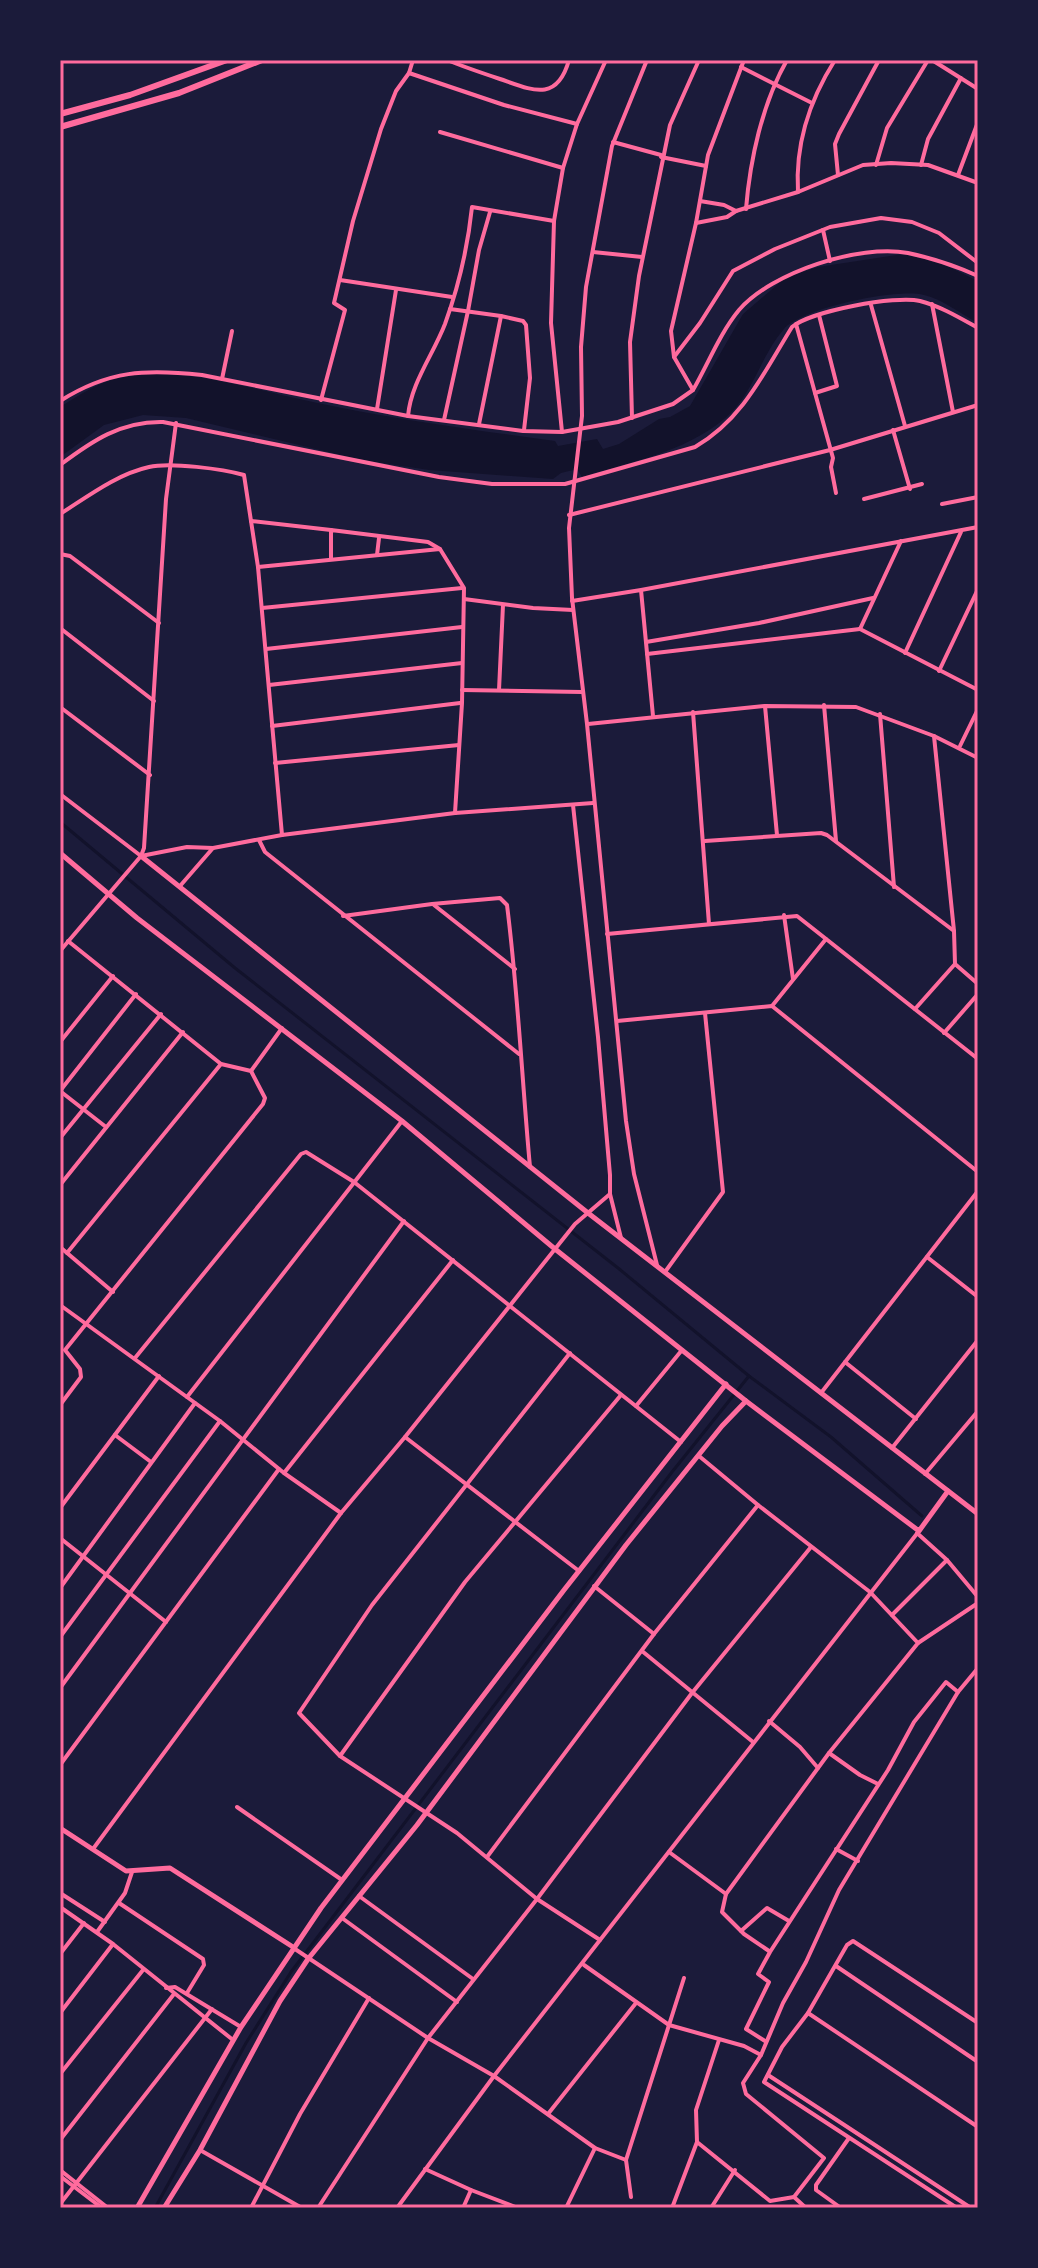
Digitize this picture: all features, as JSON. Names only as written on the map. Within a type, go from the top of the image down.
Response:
[{"type":"highway","points":[[60,114],[130,95],[227,60]]},
{"type":"highway","points":[[60,127],[153,102],[262,60]]},
{"type":"street","points":[[321,400],[345,310],[334,304],[353,221],[381,129],[413,60]]},
{"type":"street","points":[[447,60],[534,91],[549,89],[558,83],[569,60]]},
{"type":"street","points":[[562,432],[551,323],[554,221],[563,168],[577,124],[606,60]]},
{"type":"street","points":[[647,60],[613,142],[592,252],[582,332],[580,429],[569,515],[572,601],[626,1121],[634,1174],[657,1265]]},
{"type":"street","points":[[632,418],[630,342],[642,257],[653,219],[662,156],[678,104],[699,60]]},
{"type":"street","points":[[693,390],[674,357],[671,343],[673,318],[706,166],[718,125],[744,60]]},
{"type":"street","points":[[746,209],[751,168],[775,85],[787,60]]},
{"type":"street","points":[[798,192],[796,166],[812,103],[835,60]]},
{"type":"street","points":[[838,175],[835,144],[879,60]]},
{"type":"street","points":[[876,165],[887,128],[930,60],[978,89]]},
{"type":"street","points":[[741,67],[812,103]]},
{"type":"street","points":[[409,73],[504,105],[577,124]]},
{"type":"street","points":[[921,165],[928,139],[961,78]]},
{"type":"street","points":[[958,175],[978,122]]},
{"type":"street","points":[[440,132],[563,168]]},
{"type":"street","points":[[613,142],[706,166]]},
{"type":"street","points":[[696,223],[727,217],[863,165],[928,165],[978,183]]},
{"type":"street","points":[[700,201],[724,205],[736,211]]},
{"type":"street","points":[[408,416],[410,395],[424,372],[449,309],[472,207],[554,221]]},
{"type":"street","points":[[444,420],[479,250],[490,212]]},
{"type":"street","points":[[674,357],[733,271],[823,230],[881,218],[912,222],[939,233],[978,263]]},
{"type":"street","points":[[823,230],[830,261]]},
{"type":"street","points":[[592,252],[642,257]]},
{"type":"street","points":[[60,401],[89,384],[111,376],[160,371],[222,379],[408,416],[523,431],[562,432],[632,418],[673,404],[693,390],[740,310],[779,279],[804,267],[882,252],[906,253],[958,267],[978,276]]},
{"type":"street","points":[[339,280],[452,297]]},
{"type":"street","points":[[377,409],[396,290]]},
{"type":"street","points":[[60,465],[117,429],[138,423],[176,423],[439,477],[492,484],[565,484],[695,447],[713,437],[738,414],[796,324],[819,315],[902,298],[932,304],[978,328]]},
{"type":"street","points":[[871,304],[905,426]]},
{"type":"street","points":[[932,304],[953,412]]},
{"type":"street","points":[[449,309],[501,316],[523,321],[526,325],[530,378],[523,431]]},
{"type":"street","points":[[815,393],[837,386],[819,315]]},
{"type":"street","points":[[479,424],[501,316]]},
{"type":"street","points":[[796,324],[830,450],[836,493]]},
{"type":"street","points":[[222,379],[232,331]]},
{"type":"street","points":[[569,515],[830,450],[978,405]]},
{"type":"street","points":[[60,951],[140,858],[144,848],[170,466],[176,423]]},
{"type":"street","points":[[893,430],[910,488]]},
{"type":"street","points":[[60,514],[128,474],[148,467],[170,466],[244,475],[258,567],[282,835]]},
{"type":"street","points":[[864,499],[922,484]]},
{"type":"street","points":[[942,504],[978,497]]},
{"type":"street","points":[[251,521],[428,542],[440,549],[464,588],[462,703],[455,813]]},
{"type":"street","points":[[572,601],[978,527]]},
{"type":"street","points":[[331,530],[331,560]]},
{"type":"street","points":[[905,653],[961,531]]},
{"type":"street","points":[[377,555],[379,537]]},
{"type":"street","points":[[860,629],[901,540]]},
{"type":"street","points":[[258,567],[440,549]]},
{"type":"street","points":[[60,554],[70,556],[159,623]]},
{"type":"street","points":[[262,608],[464,588]]},
{"type":"street","points":[[939,671],[978,589]]},
{"type":"street","points":[[641,590],[653,716]]},
{"type":"street","points":[[646,642],[759,623],[873,598]]},
{"type":"street","points":[[463,599],[573,610]]},
{"type":"street","points":[[499,690],[503,605]]},
{"type":"street","points":[[266,649],[462,627]]},
{"type":"street","points":[[60,628],[154,701]]},
{"type":"street","points":[[647,654],[860,629],[978,690]]},
{"type":"street","points":[[269,685],[462,663]]},
{"type":"street","points":[[462,690],[582,692]]},
{"type":"street","points":[[272,726],[462,703]]},
{"type":"street","points":[[824,705],[836,841]]},
{"type":"street","points":[[587,724],[765,706],[856,707],[934,736],[978,758]]},
{"type":"street","points":[[765,706],[777,835]]},
{"type":"street","points":[[60,707],[150,775]]},
{"type":"street","points":[[959,747],[978,709]]},
{"type":"street","points":[[693,712],[709,924]]},
{"type":"street","points":[[880,714],[894,887]]},
{"type":"street","points":[[915,1009],[955,964],[934,736]]},
{"type":"street","points":[[275,763],[459,745]]},
{"type":"street","points":[[60,794],[180,886],[588,1213],[978,1514]]},
{"type":"street","points":[[140,858],[187,847],[213,848],[282,835],[455,813],[594,803]]},
{"type":"street","points":[[573,805],[598,1037],[610,1194],[621,1238]]},
{"type":"street","points":[[705,841],[821,833],[836,841],[954,931]]},
{"type":"street","points":[[259,840],[265,852],[520,1055]]},
{"type":"street","points":[[180,886],[213,848]]},
{"type":"street","points":[[60,853],[402,1121],[555,1249],[745,1400],[918,1532],[978,1597]]},
{"type":"street","points":[[343,916],[432,904],[504,900],[515,969],[530,1167]]},
{"type":"street","points":[[432,904],[515,969]]},
{"type":"street","points":[[784,915],[793,979]]},
{"type":"street","points":[[607,934],[797,916],[978,1059]]},
{"type":"street","points":[[772,1006],[826,939]]},
{"type":"street","points":[[60,1405],[81,1373],[62,1350],[114,1292],[265,1098],[251,1071],[221,1064],[68,941]]},
{"type":"street","points":[[955,964],[978,984]]},
{"type":"street","points":[[60,1042],[113,976]]},
{"type":"street","points":[[106,1127],[60,1091],[136,994]]},
{"type":"street","points":[[944,1033],[978,994]]},
{"type":"street","points":[[617,1021],[772,1006],[978,1172]]},
{"type":"street","points":[[665,1272],[723,1192],[705,1013]]},
{"type":"street","points":[[60,1138],[161,1014]]},
{"type":"street","points":[[251,1071],[282,1028]]},
{"type":"street","points":[[60,1185],[183,1032]]},
{"type":"street","points":[[67,1253],[221,1064]]},
{"type":"street","points":[[187,1397],[402,1121]]},
{"type":"street","points":[[135,1358],[301,1154],[312,1153],[404,1221],[681,1442]]},
{"type":"street","points":[[821,1393],[978,1191]]},
{"type":"street","points":[[92,1851],[341,1513],[575,1224],[610,1194]]},
{"type":"street","points":[[60,1688],[404,1221]]},
{"type":"street","points":[[60,1247],[114,1292]]},
{"type":"street","points":[[927,1257],[978,1297]]},
{"type":"street","points":[[60,1764],[282,1471],[453,1260]]},
{"type":"street","points":[[60,1305],[341,1513]]},
{"type":"street","points":[[892,1448],[978,1340]]},
{"type":"street","points":[[636,1406],[682,1350]]},
{"type":"street","points":[[570,1353],[372,1605],[299,1713],[340,1756],[457,1833],[537,1899],[600,1940]]},
{"type":"street","points":[[845,1362],[916,1419]]},
{"type":"street","points":[[60,1508],[159,1376]]},
{"type":"street","points":[[137,2208],[241,2027],[342,1880],[406,1801],[579,1571],[727,1385]]},
{"type":"street","points":[[340,1756],[465,1582],[621,1394]]},
{"type":"street","points":[[164,2208],[200,2150],[280,2001],[307,1959],[424,1813],[594,1586],[745,1400]]},
{"type":"street","points":[[60,1588],[195,1403]]},
{"type":"street","points":[[925,1474],[978,1411]]},
{"type":"street","points":[[60,1637],[220,1421]]},
{"type":"street","points":[[115,1435],[151,1462]]},
{"type":"street","points":[[405,1437],[579,1571]]},
{"type":"street","points":[[699,1456],[870,1592],[918,1643]]},
{"type":"street","points":[[397,2208],[494,2076],[948,1491]]},
{"type":"street","points":[[487,1857],[654,1634],[758,1505]]},
{"type":"street","points":[[60,1538],[166,1622]]},
{"type":"street","points":[[318,2208],[428,2038],[692,1693],[811,1547]]},
{"type":"street","points":[[892,1615],[947,1560]]},
{"type":"street","points":[[594,1586],[654,1634]]},
{"type":"street","points":[[770,1952],[741,1931],[721,1911],[726,1894],[829,1753],[918,1643],[978,1603]]},
{"type":"street","points":[[642,1651],[753,1742]]},
{"type":"street","points":[[697,2142],[770,2201],[794,2197],[824,2158],[746,2094],[743,2083],[761,2055],[839,1890],[958,1692],[978,1668]]},
{"type":"street","points":[[765,2041],[746,2029],[769,1982],[758,1974],[770,1952],[932,1697],[947,1682],[958,1692]]},
{"type":"street","points":[[769,1721],[800,1747],[818,1768]]},
{"type":"street","points":[[829,1753],[879,1784]]},
{"type":"street","points":[[237,1807],[342,1880]]},
{"type":"street","points":[[60,1828],[120,1868],[132,1872],[170,1868],[428,2038],[494,2076],[595,2148],[626,2160]]},
{"type":"street","points":[[836,1849],[858,1861]]},
{"type":"street","points":[[669,1852],[726,1894]]},
{"type":"street","points":[[97,1932],[119,1903],[132,1872]]},
{"type":"street","points":[[60,1893],[105,1922]]},
{"type":"street","points":[[359,1896],[474,1980]]},
{"type":"street","points":[[119,1903],[203,1959],[204,1965],[187,1993]]},
{"type":"street","points":[[60,1907],[113,1944],[233,2040]]},
{"type":"street","points":[[741,1931],[767,1908],[789,1921]]},
{"type":"street","points":[[342,1918],[457,2002]]},
{"type":"street","points":[[60,1954],[84,1923]]},
{"type":"street","points":[[957,2208],[764,2082],[782,2047],[808,2013],[847,1945],[853,1941],[978,2023]]},
{"type":"street","points":[[60,2013],[113,1944]]},
{"type":"street","points":[[583,1964],[669,2025],[744,2046],[761,2055]]},
{"type":"street","points":[[836,1966],[978,2062]]},
{"type":"street","points":[[60,2074],[143,1970]]},
{"type":"street","points":[[631,2197],[626,2160],[684,1978]]},
{"type":"street","points":[[166,1988],[175,1987],[187,1993],[241,2027]]},
{"type":"street","points":[[60,2140],[174,1994]]},
{"type":"street","points":[[251,2208],[300,2114],[369,1998]]},
{"type":"street","points":[[548,2115],[636,2003]]},
{"type":"street","points":[[60,2204],[212,2009]]},
{"type":"street","points":[[808,2013],[978,2127]]},
{"type":"street","points":[[672,2208],[697,2142],[696,2110],[719,2040]]},
{"type":"street","points":[[768,2075],[971,2208]]},
{"type":"street","points":[[841,2208],[816,2190],[816,2185],[849,2138]]},
{"type":"street","points":[[566,2208],[595,2148]]},
{"type":"street","points":[[200,2150],[302,2208]]},
{"type":"street","points":[[425,2169],[518,2208]]},
{"type":"street","points":[[711,2208],[735,2170]]},
{"type":"street","points":[[60,2173],[108,2208]]},
{"type":"street","points":[[75,2184],[102,2208]]},
{"type":"street","points":[[463,2208],[471,2190]]},
{"type":"street","points":[[794,2197],[806,2208]]},
{"type":"shaded area","points":[[903,254],[939,262],[978,281],[978,323],[938,300],[911,294],[872,297],[810,314],[784,329],[742,400],[708,431],[656,455],[582,477],[577,469],[561,473],[553,479],[429,470],[362,460],[186,418],[143,415],[104,425],[60,457],[60,407],[109,381],[144,374],[208,379],[373,414],[555,441],[558,446],[597,439],[603,449],[619,444],[659,419],[670,417],[690,406],[743,314],[780,279],[818,267]]},
{"type":"waterway","points":[[60,822],[235,968],[618,1268],[749,1376],[831,1437],[922,1516]]},
{"type":"waterway","points":[[155,2208],[246,2043],[291,1972],[672,1472],[749,1376]]}]
